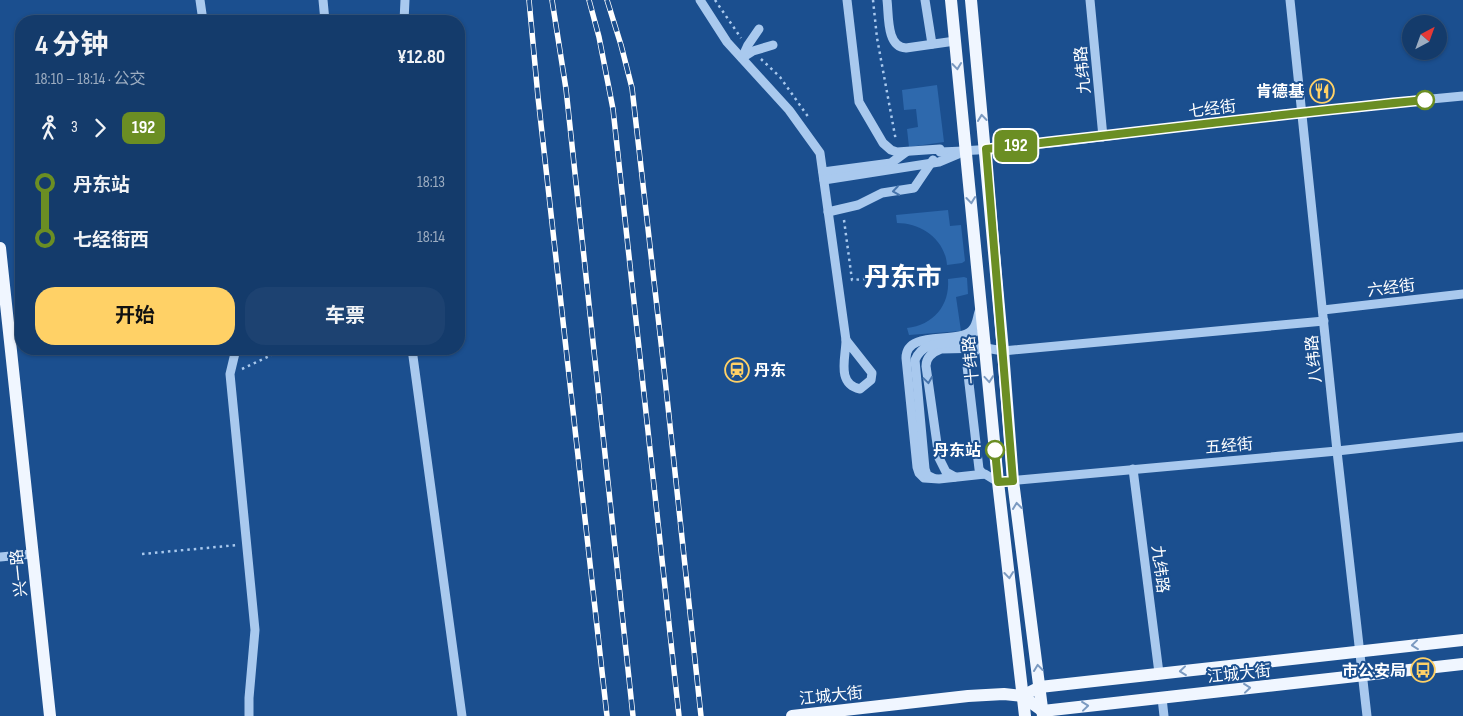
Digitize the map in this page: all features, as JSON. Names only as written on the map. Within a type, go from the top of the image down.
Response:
[{"type":"main road","name":"十纬路","points":[[950,0],[981,303],[982,348],[1025,716]]},
{"type":"main road","name":"十纬路","points":[[971,0],[1004,350],[1013,481],[1043,713]]},
{"type":"main road","name":"兴一路","points":[[0,248],[4,331],[50,716]]},
{"type":"main road","name":"江城大街","points":[[792,716],[982,695],[1004,694],[1022,696],[1040,686],[1463,640]]},
{"type":"main road","name":"江城大街","points":[[1043,713],[1463,664]]},
{"type":"main road","points":[[1022,696],[1043,713]]},
{"type":"street","points":[[200,0],[202,15]]},
{"type":"street","points":[[324,0],[325,15]]},
{"type":"street","points":[[404,0],[404,15]]},
{"type":"street","points":[[700,0],[718,31],[777,95],[820,153],[846,340],[844,374],[851,386],[860,389],[871,380],[872,373],[846,340]]},
{"type":"street","points":[[847,0],[859,102],[883,143],[892,151],[906,152],[940,148],[940,152]]},
{"type":"street","points":[[887,0],[892,38],[897,45],[906,48],[955,41]]},
{"type":"street","points":[[925,0],[932,44]]},
{"type":"street","name":"九纬路","points":[[1090,0],[1103,136]]},
{"type":"street","name":"八纬路","points":[[1290,0],[1367,716]]},
{"type":"street","points":[[742,58],[759,29]]},
{"type":"street","points":[[742,58],[753,51],[773,45]]},
{"type":"street","name":"七经街","points":[[966,151],[1302,112],[1463,96]]},
{"type":"street","points":[[824,176],[939,162],[966,151]]},
{"type":"street","points":[[940,152],[966,151]]},
{"type":"street","points":[[824,176],[891,163],[906,152]]},
{"type":"street","points":[[828,212],[858,205],[882,193],[914,188],[940,152]]},
{"type":"street","name":"六经街","points":[[1323,310],[1463,294]]},
{"type":"street","points":[[981,303],[975,326],[966,334],[920,341],[910,347],[906,354],[918,470],[924,478],[939,479],[983,474]]},
{"type":"street","points":[[955,477],[946,472],[939,458],[926,363],[930,356],[941,349],[982,348],[1004,350],[1324,321]]},
{"type":"street","points":[[982,348],[970,357],[967,366],[979,469],[983,474],[998,482]]},
{"type":"street","points":[[235,355],[230,374],[255,630],[249,698],[250,716]]},
{"type":"street","points":[[413,355],[462,716]]},
{"type":"street","name":"五经街","points":[[998,482],[1337,451],[1463,437]]},
{"type":"street","name":"九纬路","points":[[1133,469],[1159,673]]},
{"type":"street","points":[[0,557],[32,554]]},
{"type":"street","points":[[1162,698],[1164,716]]},
{"type":"path","points":[[715,0],[744,41]]},
{"type":"path","points":[[873,0],[877,38],[896,146]]},
{"type":"path","points":[[844,220],[852,280],[876,278]]},
{"type":"path","points":[[230,374],[271,355]]},
{"type":"path","points":[[142,554],[248,544]]},
{"type":"shaded area","points":[[937,85],[944,142],[909,147],[907,129],[918,127],[916,109],[904,110],[902,90]]},
{"type":"shaded area","points":[[948,210],[950,226],[961,225],[965,261],[947,265],[942,247],[937,240],[923,229],[897,223],[896,215]]},
{"type":"shaded area","points":[[967,278],[968,294],[956,297],[961,331],[909,335],[907,328],[925,323],[938,313],[943,306],[948,289],[948,279]]},
{"type":"railway","points":[[529,0],[538,97],[607,716]]},
{"type":"railway","points":[[552,0],[566,89],[633,716]]},
{"type":"railway","points":[[589,0],[599,37],[613,109],[679,716]]},
{"type":"railway","points":[[607,0],[632,88],[701,716]]},
{"type":"bus line","name":"192","points":[[995,450],[998,482],[1013,481],[1004,350],[986,149],[1302,112],[1425,100]]},
{"type":"place","name":"肯德基","points":[[1322,91]]},
{"type":"place","name":"丹东","points":[[737,370]]},
{"type":"place","name":"丹东站","points":[[995,450]]},
{"type":"place","name":"市公安局","points":[[1423,670]]},
{"type":"district","name":"丹东市","points":[[903,277]]}]
